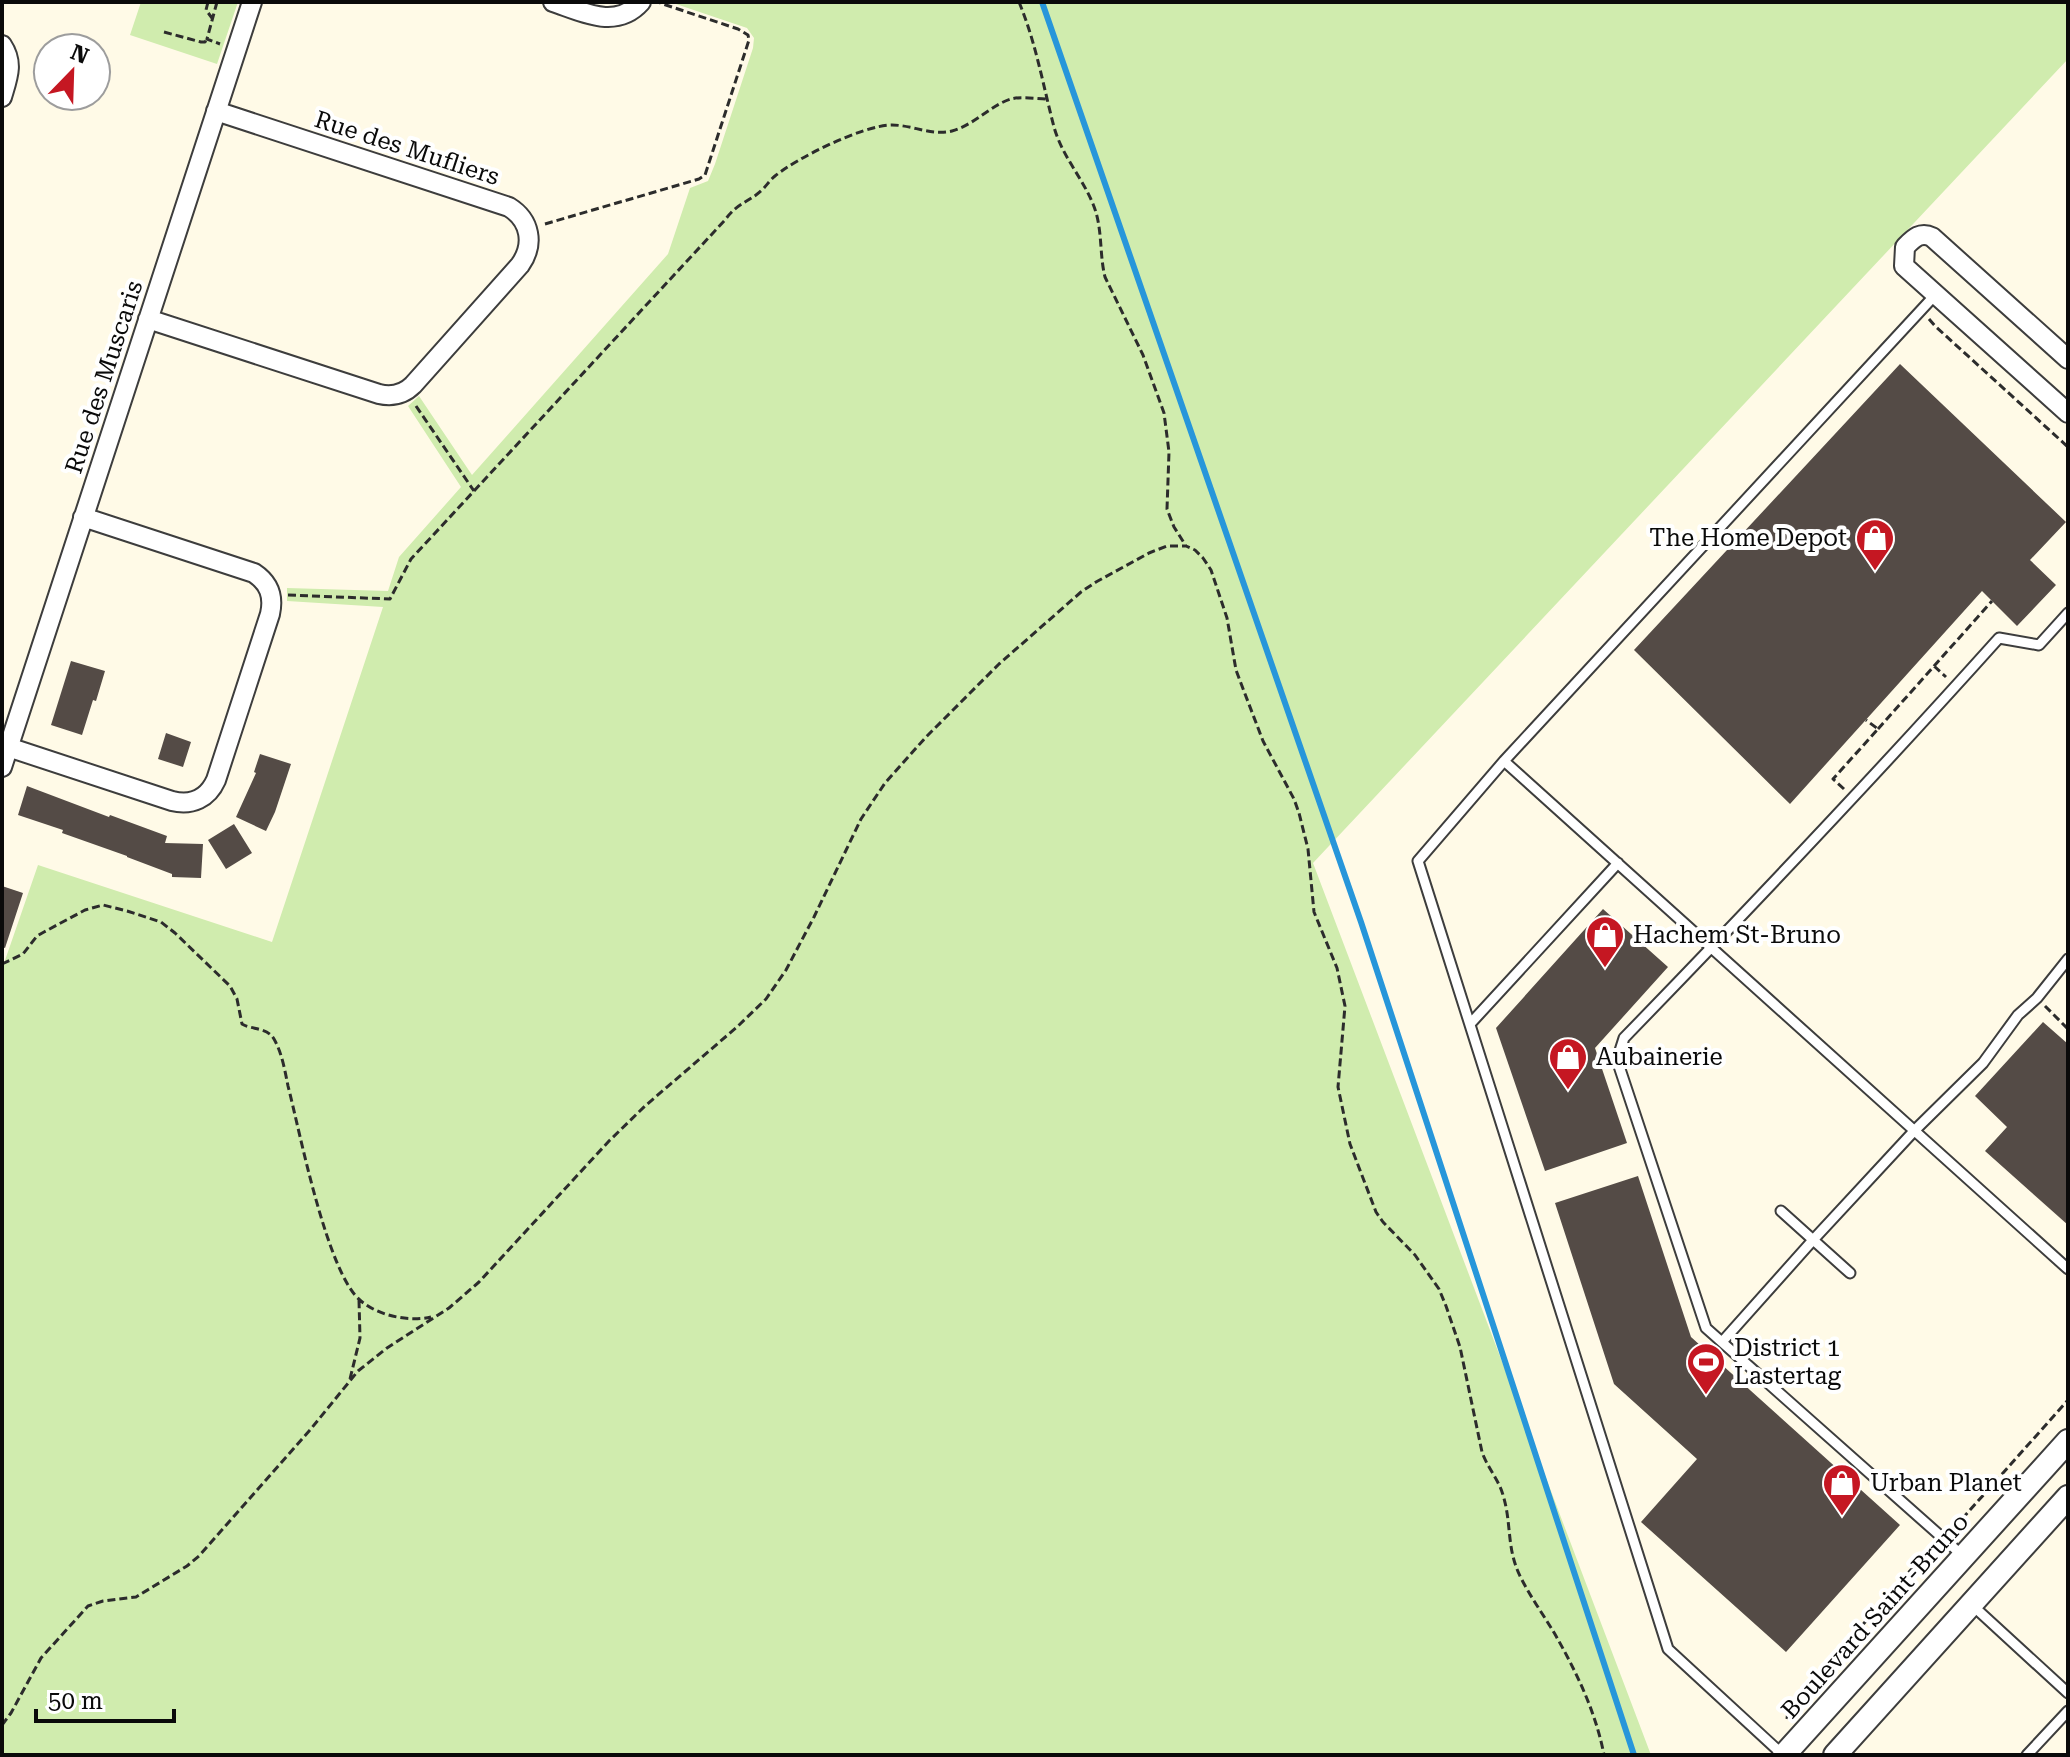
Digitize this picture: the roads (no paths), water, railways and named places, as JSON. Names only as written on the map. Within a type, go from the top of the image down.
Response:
[{"type":"street","name":"Rue des Muscaris","points":[[2,767],[252,2]]},
{"type":"street","points":[[553,2],[609,18],[627,14],[641,2]]},
{"type":"street","points":[[2,45],[10,65],[2,97]]},
{"type":"street","name":"Rue des Mufliers","points":[[148,319],[379,394],[395,395],[413,385],[520,265],[528,249],[526,224],[509,207],[216,111]]},
{"type":"street","points":[[2068,359],[1932,237],[1925,234],[1911,240],[1905,247],[1904,266],[2068,413]]},
{"type":"street","points":[[8,747],[184,803],[201,798],[216,780],[270,614],[270,590],[254,573],[83,517]]},
{"type":"street","name":"Boulevard Saint-Bruno","points":[[1784,1755],[2068,1441]]},
{"type":"street","points":[[1835,1755],[2068,1497]]},
{"type":"lane","points":[[1784,1755],[1668,1649],[1418,861],[1504,761],[1936,294]]},
{"type":"lane","points":[[1964,1556],[1706,1328],[1617,1060],[1624,1038],[1906,742],[1999,638],[2039,645],[2068,613]]},
{"type":"lane","points":[[1504,761],[2068,1269]]},
{"type":"lane","points":[[1470,1024],[1618,863]]},
{"type":"lane","points":[[1722,1342],[1915,1130],[1983,1063],[2018,1015],[2037,998],[2068,959]]},
{"type":"lane","points":[[1781,1211],[1850,1273]]},
{"type":"lane","points":[[1971,1604],[2068,1693]]},
{"type":"lane","points":[[2027,1755],[2068,1711]]},
{"type":"waterway","points":[[1042,2],[1361,922],[1634,1755]]},
{"type":"place","name":"The Home Depot","points":[[1875,572]]},
{"type":"place","name":"Hachem St-Bruno","points":[[1605,969]]},
{"type":"place","name":"Aubainerie","points":[[1568,1091]]},
{"type":"place","name":"District 1 Lastertag","points":[[1706,1396]]},
{"type":"place","name":"Urban Planet","points":[[1842,1517]]}]
